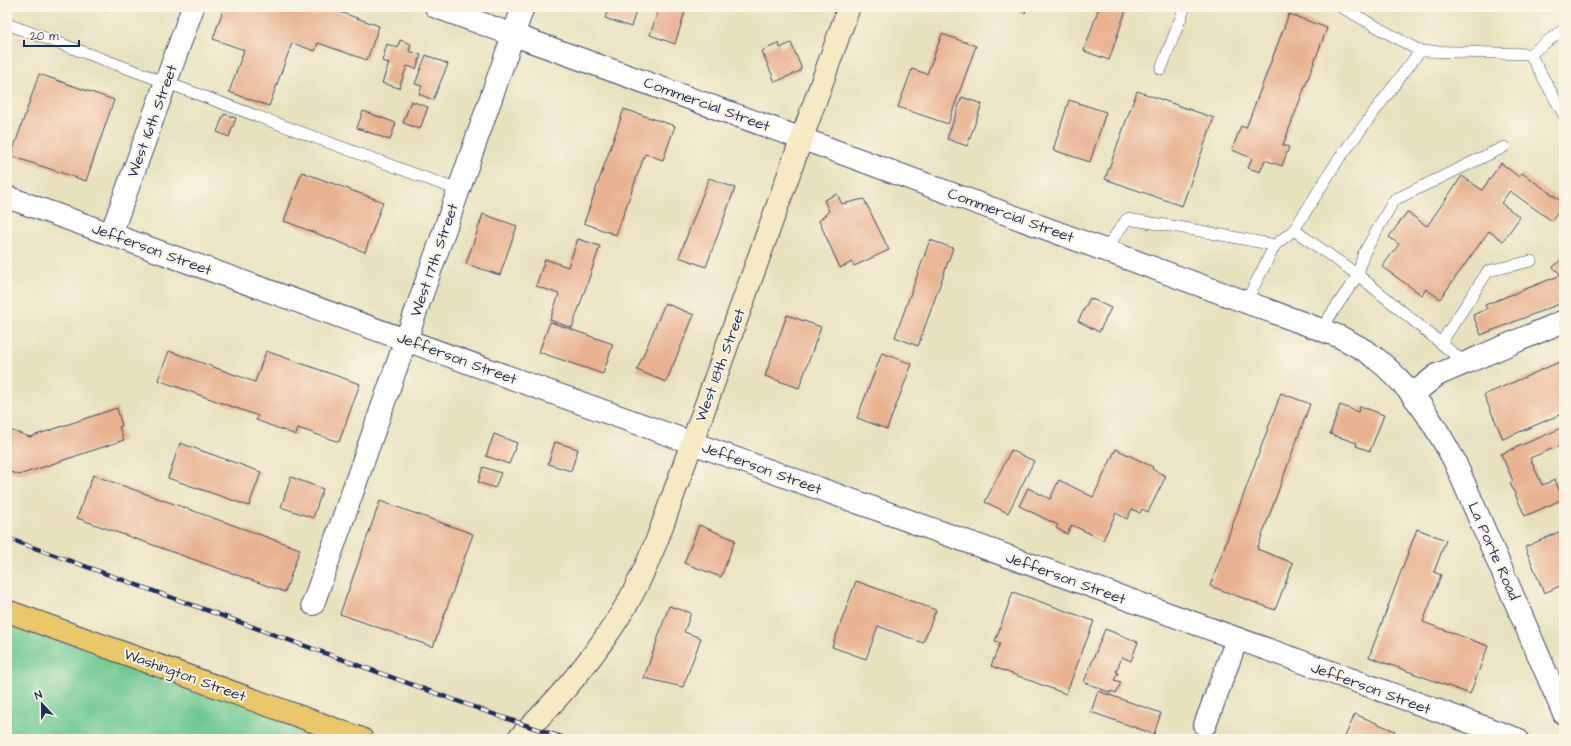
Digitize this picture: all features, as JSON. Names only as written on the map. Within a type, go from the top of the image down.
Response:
[{"type":"highway","name":"Washington Street","points":[[7,611],[362,739]]},
{"type":"main road","name":"West 18th Street","points":[[518,739],[553,703],[605,638],[627,604],[644,570],[657,540],[848,7]]},
{"type":"street","name":"West 16th Street","points":[[110,234],[193,7]]},
{"type":"street","name":"Commercial Street","points":[[436,7],[802,138],[1321,329],[1338,336],[1372,355],[1392,372],[1413,394]]},
{"type":"street","name":"West 17th Street","points":[[313,604],[523,7]]},
{"type":"street","name":"Jefferson Street","points":[[7,197],[691,442],[1237,640],[1479,733],[1516,739]]},
{"type":"street","points":[[1413,394],[1437,375],[1564,321]]},
{"type":"street","name":"La Porte Road","points":[[1413,394],[1435,425],[1454,460],[1558,683],[1564,714]]},
{"type":"street","points":[[1205,725],[1237,640]]},
{"type":"lane","points":[[1161,69],[1185,7]]},
{"type":"lane","points":[[1341,7],[1420,51],[1530,54],[1564,29]]},
{"type":"lane","points":[[7,24],[458,190]]},
{"type":"lane","points":[[1246,302],[1276,245],[1294,230],[1338,160],[1420,51]]},
{"type":"lane","points":[[1530,54],[1564,115]]},
{"type":"lane","points":[[1321,329],[1358,275],[1363,256],[1394,200],[1504,147]]},
{"type":"lane","points":[[1105,250],[1127,219],[1276,245]]},
{"type":"lane","points":[[1294,230],[1358,275],[1465,363]]},
{"type":"lane","points":[[1441,344],[1488,271],[1531,261]]},
{"type":"green space","points":[[7,604],[383,739],[7,739]]},
{"type":"building","points":[[96,7],[108,7],[107,11]]},
{"type":"building","points":[[224,7],[326,7],[379,26],[367,60],[318,43],[315,51],[292,43],[269,106],[229,92],[244,50],[213,39]]},
{"type":"building","points":[[609,7],[637,7],[631,27],[605,18]]},
{"type":"building","points":[[659,7],[671,7],[685,12],[675,44],[650,35]]},
{"type":"building","points":[[1010,7],[1027,7],[1025,13]]},
{"type":"building","points":[[1099,7],[1127,7],[1109,60],[1084,51]]},
{"type":"building","points":[[1289,14],[1327,28],[1283,145],[1289,147],[1282,166],[1265,160],[1260,172],[1248,168],[1252,158],[1232,150],[1241,126],[1246,128]]},
{"type":"building","points":[[942,34],[976,46],[948,124],[898,107],[912,69],[927,74]]},
{"type":"building","points":[[400,40],[411,44],[409,51],[421,55],[416,69],[407,66],[399,88],[382,83],[389,63],[382,61],[387,44],[398,48]]},
{"type":"building","points":[[779,43],[780,48],[791,43],[801,67],[800,71],[775,82],[762,51]]},
{"type":"building","points":[[426,55],[448,64],[433,100],[419,94],[422,86],[415,84]]},
{"type":"building","points":[[39,74],[114,100],[86,181],[11,156]]},
{"type":"building","points":[[1137,91],[1214,118],[1182,206],[1105,179]]},
{"type":"building","points":[[962,97],[982,104],[967,146],[947,139]]},
{"type":"building","points":[[1069,100],[1106,112],[1090,162],[1053,150]]},
{"type":"building","points":[[411,101],[428,107],[420,129],[403,123]]},
{"type":"building","points":[[624,109],[675,126],[663,160],[645,154],[616,235],[584,223]]},
{"type":"building","points":[[363,111],[396,123],[390,140],[357,128]]},
{"type":"building","points":[[224,114],[236,118],[229,137],[217,132]]},
{"type":"building","points":[[1501,163],[1519,177],[1522,173],[1564,203],[1552,221],[1510,191],[1501,203],[1520,217],[1503,241],[1489,231],[1440,299],[1426,289],[1422,295],[1382,267],[1399,244],[1389,237],[1407,212],[1427,226],[1462,176],[1482,190]]},
{"type":"building","points":[[302,172],[383,202],[365,252],[284,221]]},
{"type":"building","points":[[709,178],[735,188],[706,267],[679,257]]},
{"type":"building","points":[[837,194],[842,204],[864,199],[889,250],[854,266],[852,262],[840,268],[819,221],[829,211],[824,200]]},
{"type":"building","points":[[483,214],[517,226],[500,275],[466,264]]},
{"type":"building","points":[[578,239],[600,246],[572,328],[550,320],[559,294],[536,286],[545,259],[568,267]]},
{"type":"building","points":[[930,240],[953,248],[918,346],[895,337]]},
{"type":"building","points":[[1564,257],[1564,302],[1481,335],[1473,315],[1487,309],[1485,305],[1561,275],[1553,267]]},
{"type":"building","points":[[1090,298],[1111,308],[1099,332],[1078,321]]},
{"type":"building","points":[[665,303],[694,315],[666,382],[637,370]]},
{"type":"building","points":[[787,315],[821,327],[799,388],[765,376]]},
{"type":"building","points":[[550,322],[613,344],[603,374],[539,352]]},
{"type":"building","points":[[169,351],[255,382],[266,351],[360,384],[339,442],[298,428],[296,435],[256,420],[258,416],[158,380]]},
{"type":"building","points":[[882,353],[912,364],[887,429],[857,418]]},
{"type":"building","points":[[1564,360],[1564,418],[1561,419],[1559,415],[1503,439],[1484,395]]},
{"type":"building","points":[[1281,393],[1310,404],[1257,549],[1293,563],[1275,610],[1210,586]]},
{"type":"building","points":[[1340,405],[1358,412],[1360,406],[1384,415],[1370,451],[1356,446],[1357,443],[1330,434]]},
{"type":"building","points":[[117,408],[122,426],[119,427],[124,440],[19,475],[7,471],[7,429],[30,437]]},
{"type":"building","points":[[1564,427],[1564,444],[1530,458],[1542,485],[1555,480],[1563,499],[1525,516],[1510,483],[1513,481],[1501,454]]},
{"type":"building","points":[[494,434],[517,443],[509,464],[486,456]]},
{"type":"building","points":[[555,442],[578,449],[571,471],[548,464]]},
{"type":"building","points":[[180,443],[261,472],[249,506],[168,478]]},
{"type":"building","points":[[1116,449],[1153,467],[1152,469],[1166,476],[1148,512],[1142,509],[1140,513],[1132,509],[1127,519],[1116,513],[1103,540],[1072,525],[1067,534],[1056,528],[1058,525],[1019,506],[1028,488],[1050,499],[1059,480],[1093,497]]},
{"type":"building","points":[[1011,450],[1034,461],[1008,513],[985,502]]},
{"type":"building","points":[[483,467],[501,473],[495,488],[478,482]]},
{"type":"building","points":[[93,475],[300,549],[285,592],[77,518]]},
{"type":"building","points":[[291,477],[323,489],[313,518],[281,507]]},
{"type":"building","points":[[380,501],[473,534],[433,647],[340,614]]},
{"type":"building","points":[[699,525],[735,540],[721,577],[684,563]]},
{"type":"building","points":[[1417,529],[1446,540],[1434,572],[1441,575],[1423,622],[1488,646],[1470,694],[1369,657]]},
{"type":"building","points":[[1564,530],[1564,584],[1544,593],[1525,547]]},
{"type":"building","points":[[856,581],[936,610],[923,643],[878,626],[866,659],[832,647]]},
{"type":"building","points":[[1013,592],[1094,621],[1066,694],[991,666],[1000,643],[995,641]]},
{"type":"building","points":[[669,606],[691,613],[684,632],[701,638],[683,687],[644,678]]},
{"type":"building","points":[[1105,629],[1138,642],[1131,661],[1122,657],[1116,672],[1118,673],[1114,680],[1121,682],[1116,693],[1111,691],[1111,693],[1084,682]]},
{"type":"building","points":[[1098,691],[1161,713],[1154,734],[1091,712]]},
{"type":"building","points":[[1355,714],[1395,731],[1392,739],[1344,739]]},
{"type":"railway","points":[[7,538],[496,715],[567,739]]}]
